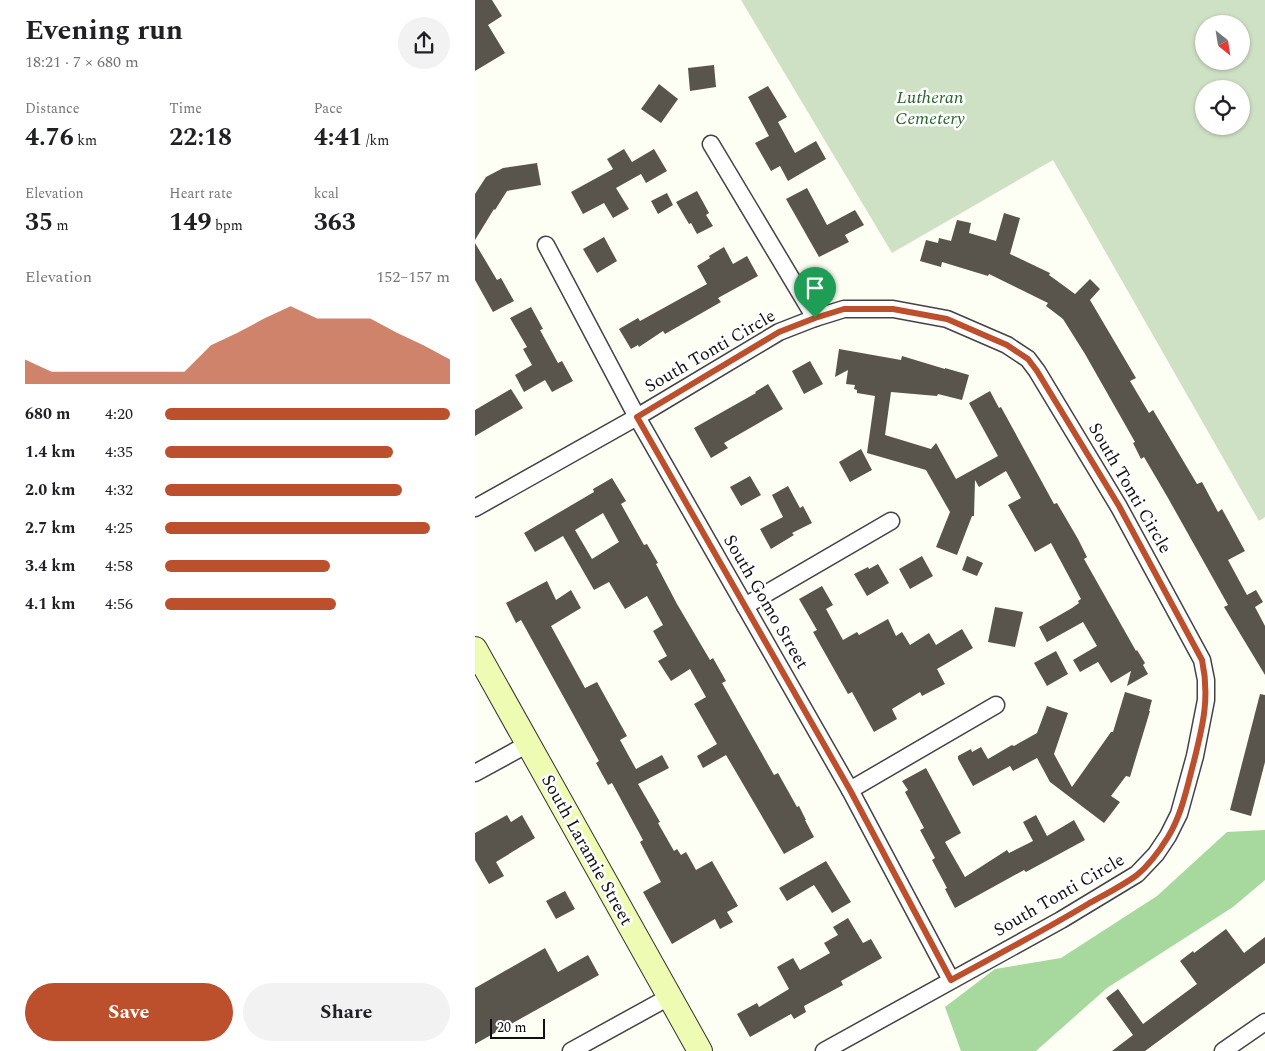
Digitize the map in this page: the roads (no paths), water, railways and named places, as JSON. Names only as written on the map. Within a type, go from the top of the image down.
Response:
[{"type":"street","points":[[711,144],[815,318]]},
{"type":"street","name":"South Gomo Street","points":[[546,245],[637,417],[850,790],[951,980]]},
{"type":"street","name":"South Tonti Circle","points":[[475,508],[637,417],[779,332],[844,309],[893,309],[947,319],[1007,345],[1028,359],[1037,371],[1119,506],[1202,660],[1207,700],[1179,814],[1169,836],[1156,854],[1137,874],[1061,920],[824,1051]]},
{"type":"street","points":[[745,606],[891,522]]},
{"type":"street","name":"South Laramie Street","points":[[475,649],[700,1051]]},
{"type":"street","points":[[850,790],[995,705]]},
{"type":"street","points":[[475,773],[528,744]]},
{"type":"street","points":[[571,1051],[669,997]]},
{"type":"street","points":[[1223,1051],[1265,1022]]},
{"type":"park label","name":"Lutheran Cemetery","points":[[930,107]]}]
